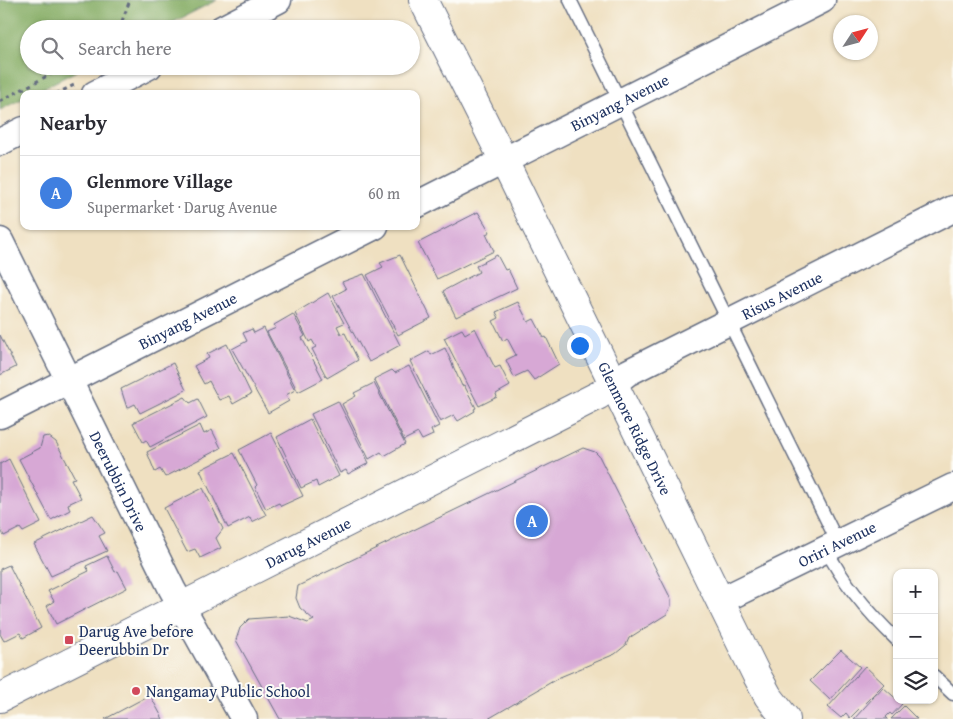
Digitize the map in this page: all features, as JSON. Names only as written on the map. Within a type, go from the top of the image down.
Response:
[{"type":"street","points":[[239,20],[278,0]]},
{"type":"street","name":"Glenmore Ridge Drive","points":[[423,0],[720,601],[768,696],[786,719]]},
{"type":"street","name":"Binyang Avenue","points":[[420,203],[822,0]]},
{"type":"street","points":[[103,90],[131,75]]},
{"type":"street","points":[[0,142],[20,132]]},
{"type":"street","name":"Risus Avenue","points":[[612,384],[627,373],[953,210]]},
{"type":"street","name":"Binyang Avenue","points":[[0,415],[366,230]]},
{"type":"street","name":"Deerubbin Drive","points":[[0,241],[182,607],[244,719]]},
{"type":"street","name":"Darug Avenue","points":[[0,698],[599,395],[612,384]]},
{"type":"street","name":"Oriri Avenue","points":[[720,601],[951,490]]},
{"type":"lane","points":[[570,0],[729,322],[832,546],[835,567],[875,619],[893,636]]},
{"type":"lane","points":[[938,680],[953,694]]},
{"type":"path","points":[[122,20],[130,0]]},
{"type":"path","points":[[21,90],[49,75]]},
{"type":"path","points":[[0,101],[20,90]]},
{"type":"green space","points":[[0,0],[217,0],[178,20],[20,20],[20,75],[69,75],[40,90],[20,90],[20,100],[0,110]]},
{"type":"building","points":[[478,212],[490,232],[486,234],[494,251],[437,279],[418,243]]},
{"type":"building","points":[[400,255],[431,318],[398,335],[367,275],[383,267],[380,263]]},
{"type":"building","points":[[497,255],[505,270],[508,269],[517,288],[456,317],[443,291],[479,272],[476,266]]},
{"type":"building","points":[[364,274],[400,345],[369,362],[333,296],[346,289],[342,282]]},
{"type":"building","points":[[328,293],[344,323],[337,326],[341,334],[345,333],[358,360],[327,378],[312,349],[316,347],[312,340],[309,342],[295,313]]},
{"type":"building","points":[[518,302],[528,322],[534,319],[544,338],[546,337],[559,364],[534,380],[527,371],[514,377],[506,360],[516,355],[507,338],[503,341],[493,321],[499,318],[496,312]]},
{"type":"building","points":[[293,314],[305,336],[302,338],[323,379],[298,392],[267,332],[276,328],[274,325]]},
{"type":"building","points":[[264,328],[295,390],[286,395],[289,401],[268,413],[232,349],[247,341],[243,333],[252,329],[254,333]]},
{"type":"building","points":[[475,328],[495,368],[500,366],[510,386],[496,394],[497,397],[479,406],[444,338],[462,329],[465,334]]},
{"type":"building","points":[[0,335],[16,367],[0,375]]},
{"type":"building","points":[[227,344],[251,394],[233,404],[229,396],[219,400],[209,381],[204,384],[194,366],[209,358],[207,354]]},
{"type":"building","points":[[445,348],[462,386],[464,385],[476,408],[474,409],[475,411],[458,421],[454,415],[440,422],[410,361],[429,351],[431,355]]},
{"type":"building","points":[[173,363],[186,390],[140,413],[135,404],[127,408],[121,389]]},
{"type":"building","points":[[409,366],[439,426],[431,430],[433,435],[422,440],[418,433],[404,440],[374,379],[392,370],[395,373]]},
{"type":"building","points":[[374,383],[405,444],[384,456],[381,452],[369,459],[342,404],[356,396],[354,393]]},
{"type":"building","points":[[185,397],[190,403],[198,399],[207,417],[150,447],[146,440],[143,442],[133,423]]},
{"type":"building","points":[[338,401],[369,463],[348,474],[346,470],[340,473],[311,414]]},
{"type":"building","points":[[310,419],[339,476],[318,487],[316,481],[301,488],[277,437]]},
{"type":"building","points":[[200,425],[204,434],[212,430],[221,448],[165,477],[160,469],[155,472],[147,452]]},
{"type":"building","points":[[271,433],[303,496],[281,506],[279,503],[266,509],[255,487],[257,485],[239,450]]},
{"type":"building","points":[[48,436],[56,442],[75,478],[71,479],[81,498],[68,504],[70,510],[51,520],[19,459],[40,448],[43,437]]},
{"type":"building","points":[[583,448],[595,452],[599,456],[671,599],[671,606],[667,614],[629,638],[626,645],[615,654],[560,677],[488,719],[280,719],[236,640],[240,628],[249,619],[289,616],[308,623],[314,620],[300,608],[296,598],[298,586]]},
{"type":"building","points":[[234,453],[266,515],[252,522],[250,517],[228,528],[200,470]]},
{"type":"building","points":[[9,459],[41,523],[23,532],[20,528],[4,536],[0,528],[0,464]]},
{"type":"building","points":[[203,488],[223,529],[216,538],[221,548],[200,558],[195,549],[187,552],[164,508]]},
{"type":"building","points":[[93,515],[105,533],[99,536],[107,551],[51,576],[34,544]]},
{"type":"building","points":[[107,556],[115,572],[118,571],[127,588],[56,624],[47,606],[54,601],[48,591],[89,571],[86,566]]},
{"type":"building","points":[[9,565],[41,628],[23,638],[20,633],[4,641],[0,634],[0,569]]},
{"type":"building","points":[[841,650],[860,667],[830,700],[810,681]]},
{"type":"building","points":[[865,666],[884,684],[850,718],[846,713],[841,718],[828,707]]},
{"type":"building","points":[[883,687],[893,696],[893,704],[902,704],[892,715],[890,713],[886,717],[888,719],[854,719]]},
{"type":"building","points":[[150,695],[163,719],[105,719]]},
{"type":"building","points":[[904,706],[917,719],[891,719]]},
{"type":"place","name":"Glenmore Village","points":[[532,521]]},
{"type":"place","name":"Darug Ave before Deerubbin Dr","points":[[69,640]]},
{"type":"place","name":"Nangamay Public School","points":[[136,691]]}]
